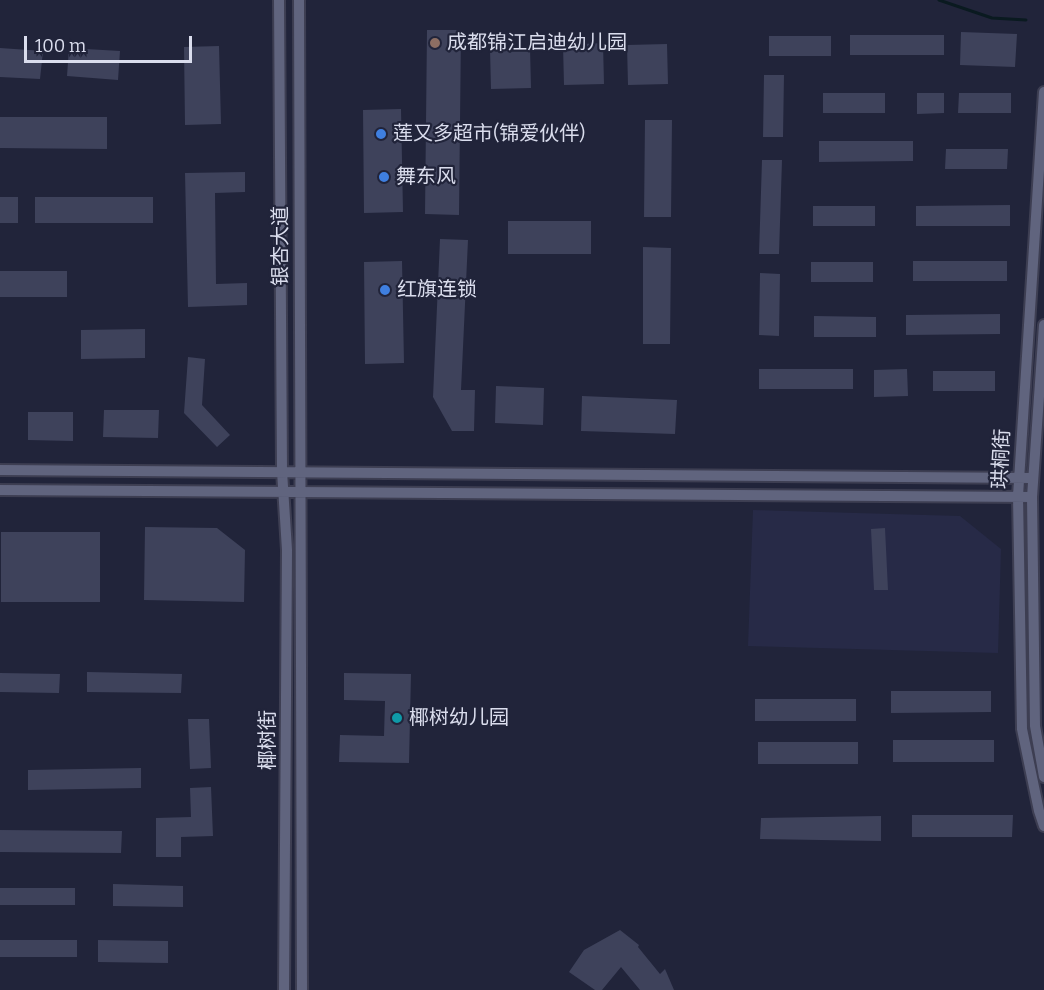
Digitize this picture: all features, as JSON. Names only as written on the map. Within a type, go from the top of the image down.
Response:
[{"type":"street","name":"银杏大道","points":[[279,0],[283,491]]},
{"type":"street","name":"银杏大道","points":[[299,0],[301,492]]},
{"type":"street","name":"珙桐街","points":[[1044,92],[1018,477],[1022,729],[1044,826]]},
{"type":"street","name":"珙桐街","points":[[1044,325],[1032,478],[1035,726],[1044,777]]},
{"type":"street","points":[[0,470],[1032,478]]},
{"type":"street","points":[[0,490],[1032,497]]},
{"type":"street","name":"椰树街","points":[[283,491],[287,549],[284,990]]},
{"type":"street","name":"椰树街","points":[[301,492],[302,990]]},
{"type":"shaded area","points":[[753,510],[960,516],[1001,549],[998,653],[748,646]]},
{"type":"building","points":[[427,30],[461,30],[459,215],[425,214]]},
{"type":"building","points":[[961,32],[1017,34],[1015,67],[960,65]]},
{"type":"building","points":[[850,35],[944,35],[944,55],[850,55]]},
{"type":"building","points":[[769,36],[831,36],[831,56],[769,56]]},
{"type":"building","points":[[603,43],[604,84],[564,85],[563,45]]},
{"type":"building","points":[[667,44],[668,84],[628,85],[627,45]]},
{"type":"building","points":[[219,46],[221,124],[185,125],[184,47]]},
{"type":"building","points":[[0,48],[43,51],[40,79],[0,77]]},
{"type":"building","points":[[69,48],[120,51],[118,80],[67,76]]},
{"type":"building","points":[[530,48],[531,88],[491,89],[490,49]]},
{"type":"building","points":[[764,75],[784,75],[783,137],[763,137]]},
{"type":"building","points":[[823,93],[885,93],[885,113],[823,113]]},
{"type":"building","points":[[917,93],[944,93],[944,113],[917,114]]},
{"type":"building","points":[[959,93],[1011,93],[1011,113],[958,113]]},
{"type":"building","points":[[401,109],[403,212],[364,213],[363,110]]},
{"type":"building","points":[[0,117],[107,117],[107,149],[0,148]]},
{"type":"building","points":[[645,120],[672,120],[671,217],[644,217]]},
{"type":"building","points":[[819,141],[913,141],[913,161],[819,162]]},
{"type":"building","points":[[946,149],[1008,149],[1007,169],[945,169]]},
{"type":"building","points":[[762,160],[782,160],[779,254],[759,254]]},
{"type":"building","points":[[245,172],[245,192],[215,193],[216,284],[247,283],[247,305],[188,307],[185,173]]},
{"type":"building","points":[[0,197],[18,197],[18,223],[0,223]]},
{"type":"building","points":[[35,197],[153,197],[153,223],[35,223]]},
{"type":"building","points":[[1010,205],[1010,226],[916,226],[916,206]]},
{"type":"building","points":[[813,206],[875,206],[875,226],[813,226]]},
{"type":"building","points":[[508,221],[591,221],[591,254],[508,254]]},
{"type":"building","points":[[440,239],[468,240],[461,390],[475,390],[474,431],[452,431],[433,397]]},
{"type":"building","points":[[643,247],[671,248],[670,344],[643,344]]},
{"type":"building","points":[[402,261],[404,363],[365,364],[364,262]]},
{"type":"building","points":[[913,261],[1007,261],[1007,281],[913,281]]},
{"type":"building","points":[[811,262],[873,262],[873,282],[811,282]]},
{"type":"building","points":[[0,271],[67,271],[67,297],[0,297]]},
{"type":"building","points":[[760,273],[780,274],[779,336],[759,335]]},
{"type":"building","points":[[1000,314],[1000,334],[906,335],[906,315]]},
{"type":"building","points":[[814,316],[876,317],[876,337],[814,337]]},
{"type":"building","points":[[145,329],[145,358],[81,359],[81,330]]},
{"type":"building","points":[[188,357],[205,359],[202,405],[230,435],[217,447],[184,413]]},
{"type":"building","points":[[759,369],[853,369],[853,389],[759,389]]},
{"type":"building","points":[[907,369],[908,396],[874,397],[874,370]]},
{"type":"building","points":[[933,371],[995,371],[995,391],[933,391]]},
{"type":"building","points":[[496,386],[544,388],[543,425],[495,423]]},
{"type":"building","points":[[582,396],[677,400],[675,434],[581,431]]},
{"type":"building","points":[[104,410],[159,410],[158,438],[103,437]]},
{"type":"building","points":[[28,412],[73,412],[73,441],[28,440]]},
{"type":"building","points":[[145,527],[217,528],[245,550],[244,602],[144,600]]},
{"type":"building","points":[[885,528],[888,590],[874,590],[871,529]]},
{"type":"building","points":[[1,532],[100,532],[100,602],[1,602]]},
{"type":"building","points":[[87,672],[182,674],[181,693],[87,692]]},
{"type":"building","points":[[0,673],[60,674],[59,693],[0,692]]},
{"type":"building","name":"椰树幼儿园","points":[[344,673],[411,674],[409,763],[339,762],[340,735],[384,736],[385,701],[344,700]]},
{"type":"building","points":[[891,691],[991,691],[991,712],[891,713]]},
{"type":"building","points":[[755,699],[856,699],[856,721],[755,721]]},
{"type":"building","points":[[188,719],[209,719],[211,768],[190,769]]},
{"type":"building","points":[[893,740],[994,740],[994,762],[893,762]]},
{"type":"building","points":[[758,742],[858,742],[858,764],[758,764]]},
{"type":"building","points":[[141,768],[141,788],[28,790],[28,770]]},
{"type":"building","points":[[211,787],[213,836],[181,837],[181,857],[156,857],[156,818],[191,817],[190,788]]},
{"type":"building","points":[[912,815],[1013,815],[1012,837],[912,837]]},
{"type":"building","points":[[881,816],[881,841],[760,839],[761,818]]},
{"type":"building","points":[[0,830],[122,831],[121,853],[0,852]]},
{"type":"building","points":[[113,884],[183,886],[183,907],[113,906]]},
{"type":"building","points":[[0,888],[75,888],[75,905],[0,905]]},
{"type":"building","points":[[620,930],[639,945],[638,947],[660,974],[665,969],[674,990],[640,990],[621,967],[602,990],[595,990],[569,972],[584,950]]},
{"type":"building","points":[[0,940],[77,940],[77,957],[0,957]]},
{"type":"building","points":[[98,940],[168,941],[168,963],[98,962]]},
{"type":"waterway","points":[[939,0],[992,18],[1026,20]]},
{"type":"place","name":"成都锦江启迪幼儿园","points":[[435,43]]},
{"type":"place","name":"莲又多超市(锦爱伙伴)","points":[[381,134]]},
{"type":"place","name":"舞东风","points":[[384,177]]},
{"type":"place","name":"红旗连锁","points":[[385,290]]},
{"type":"place","name":"椰树幼儿园","points":[[397,718]]}]
